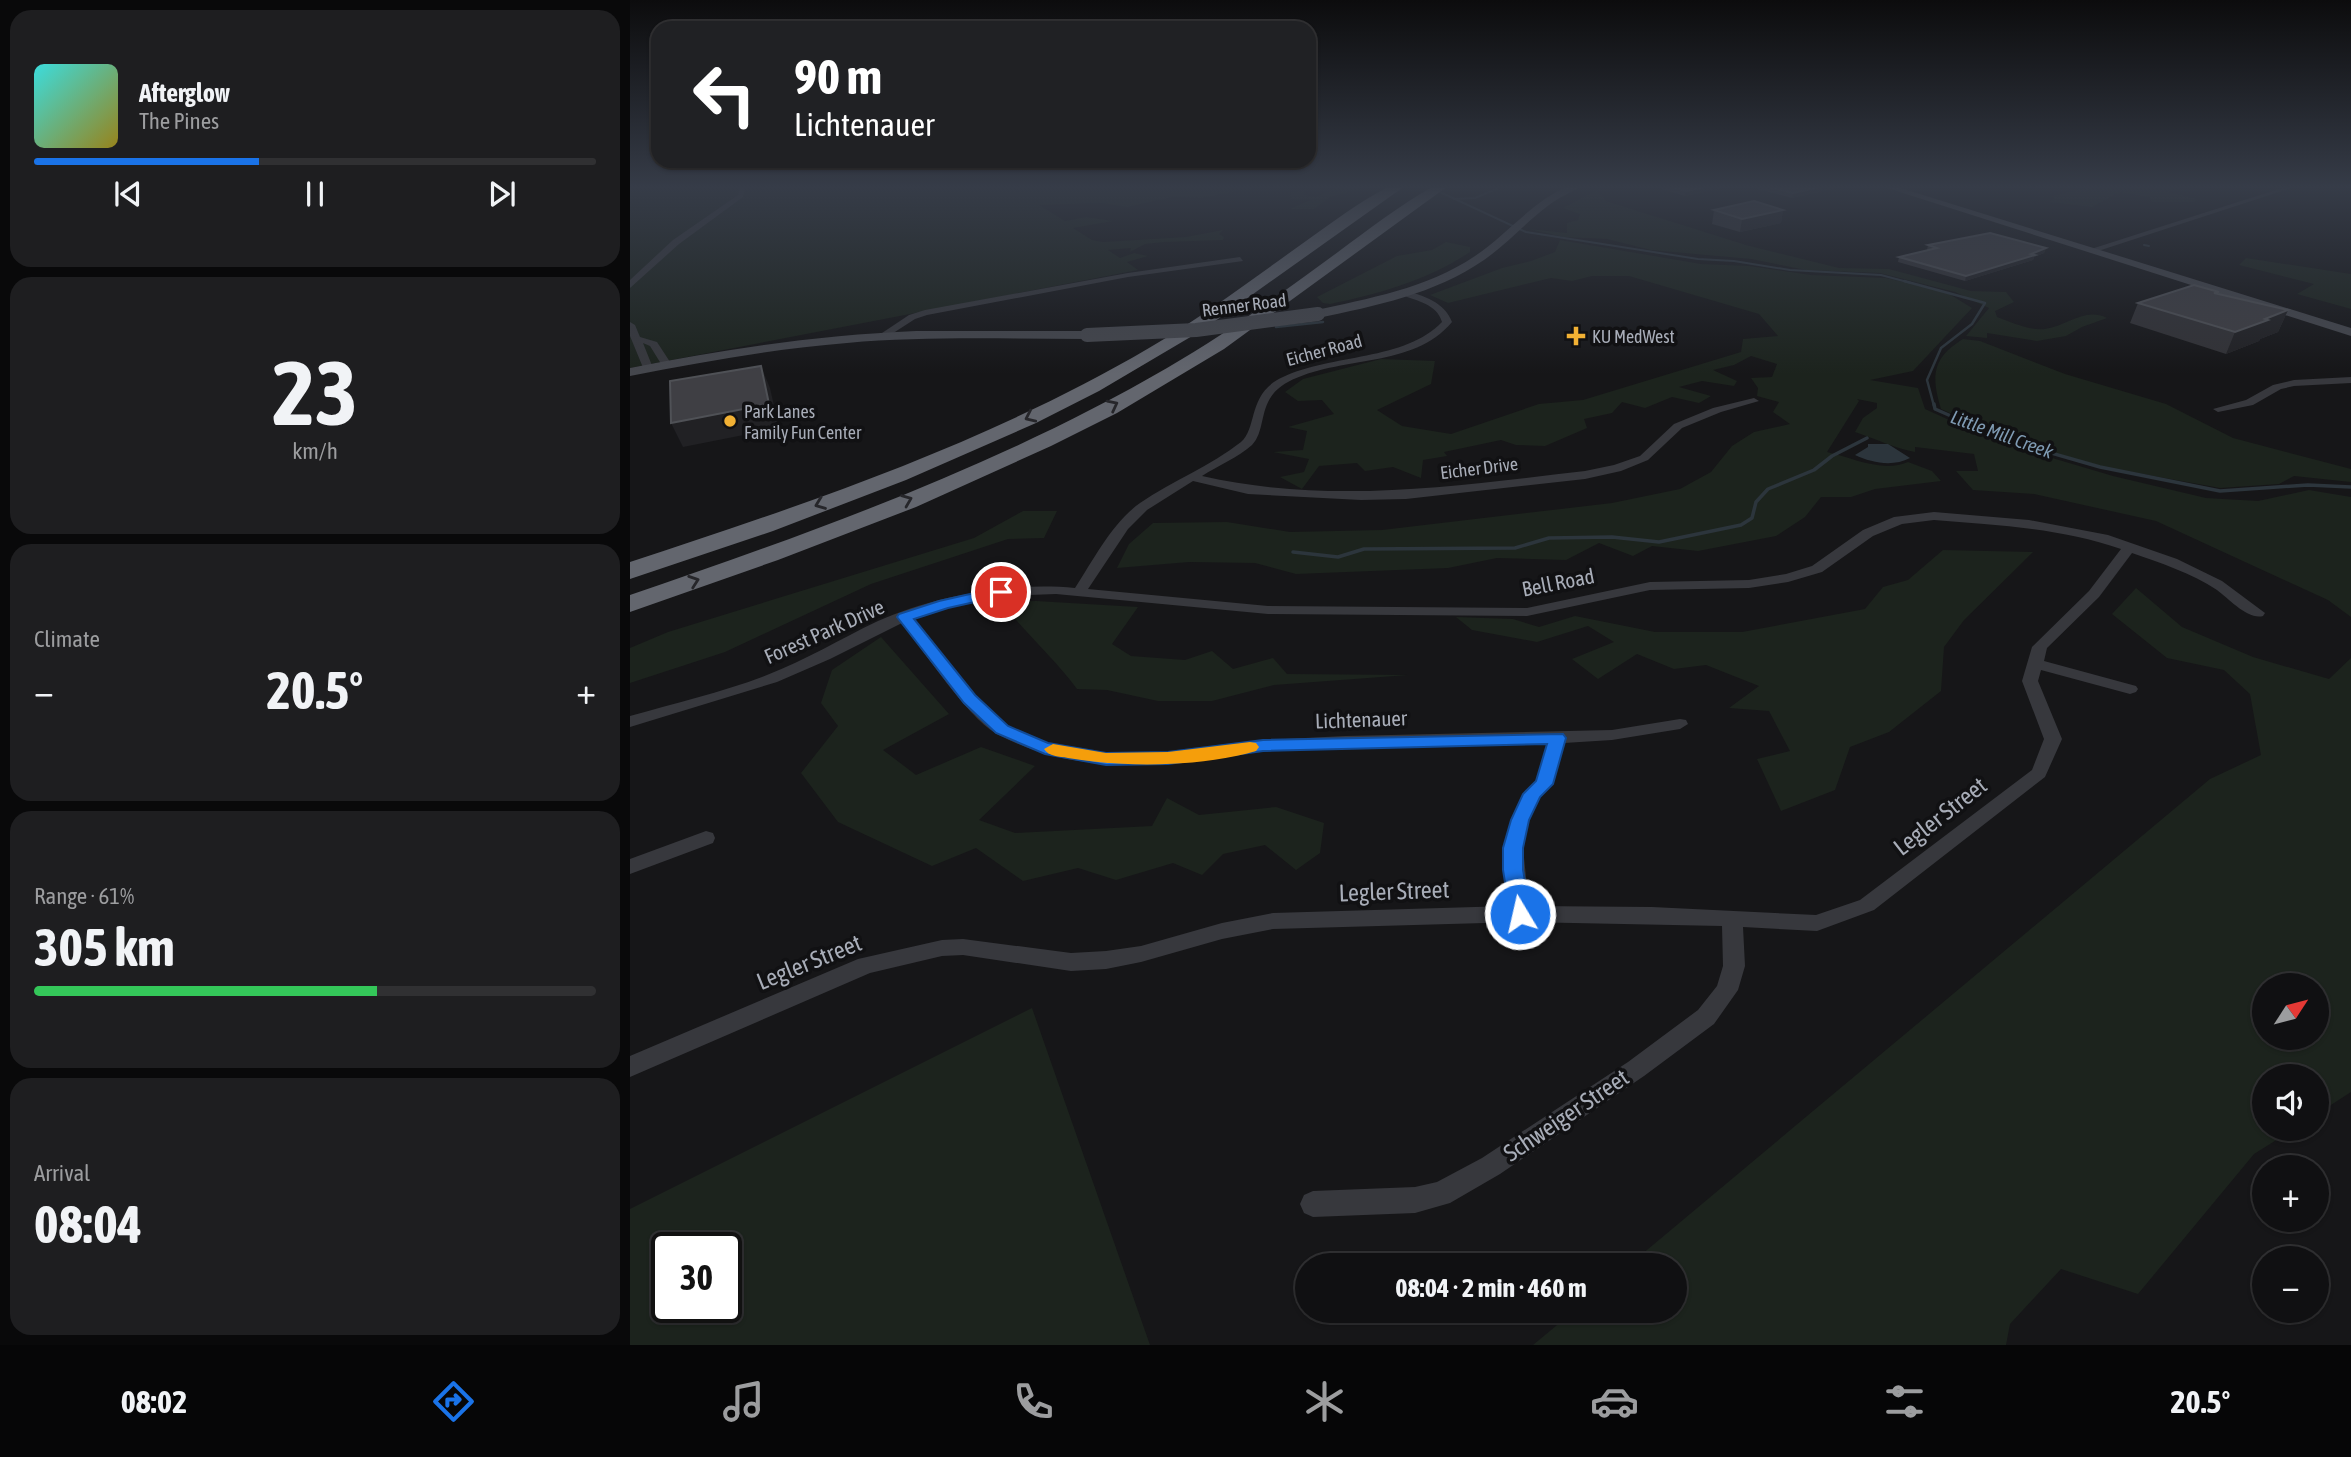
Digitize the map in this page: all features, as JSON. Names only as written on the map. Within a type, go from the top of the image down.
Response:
[{"type":"highway","points":[[630,571],[886,478],[1071,397],[1151,354],[1210,318],[1308,249]]},
{"type":"highway","points":[[630,604],[876,513],[1016,453],[1104,410],[1218,346],[1351,249]]},
{"type":"main road","name":"Renner Road","points":[[630,372],[790,344],[881,337],[1087,335],[1196,330],[1318,314],[1405,293],[1464,268],[1491,249]]},
{"type":"main road","points":[[2088,249],[2351,332]]},
{"type":"street","points":[[630,285],[669,249]]},
{"type":"street","points":[[2092,250],[2096,249]]},
{"type":"street","name":"Renner Road","points":[[881,337],[912,317],[925,313],[1168,269],[1240,259]]},
{"type":"street","name":"Eicher Road","points":[[1079,592],[1123,526],[1143,507],[1248,442],[1269,390],[1286,377],[1400,349],[1440,332],[1447,322],[1441,310],[1405,293]]},
{"type":"street","points":[[630,325],[648,368]]},
{"type":"street","points":[[638,339],[654,344],[667,365]]},
{"type":"street","points":[[2218,409],[2249,403],[2277,387],[2294,383],[2351,380]]},
{"type":"street","name":"Eicher Drive","points":[[1190,477],[1248,490],[1362,496],[1406,495],[1585,475],[1617,468],[1644,458],[1678,426],[1754,401]]},
{"type":"street","name":"Bell Road","points":[[1079,592],[1268,610],[1527,612],[1650,586],[1749,584],[1788,578],[1817,569],[1868,533],[1899,520],[1934,516],[2029,524],[2103,538],[2172,562],[2217,584],[2258,612]]},
{"type":"street","points":[[2129,547],[2094,593],[2040,647],[2035,664],[2130,689]]},
{"type":"street","name":"Forest Park Drive","points":[[630,722],[771,679],[825,656],[884,624],[944,604],[1001,592],[1079,592]]},
{"type":"street","name":"Lichtenauer","points":[[905,617],[969,699],[1002,730],[1045,748],[1106,759],[1168,758],[1263,746],[1612,735],[1679,724]]},
{"type":"street","name":"Legler Street","points":[[630,1067],[866,965],[915,953],[963,947],[1071,962],[1142,954],[1222,931],[1273,921],[1520,914],[1652,915],[1817,923],[1867,905],[2039,773],[2053,739],[2030,681],[2035,664]]},
{"type":"street","points":[[1520,914],[1513,870],[1513,848],[1520,820],[1532,794],[1544,784],[1557,738]]},
{"type":"street","points":[[630,867],[706,838]]},
{"type":"street","name":"Schweiger Street","points":[[1313,1205],[1415,1200],[1441,1194],[1491,1166],[1625,1076],[1706,1017],[1727,990],[1734,966],[1732,919]]},
{"type":"shaded area","points":[[630,249],[1122,249],[1108,250],[1120,258],[1134,253],[1148,256],[1127,262],[1138,270],[630,368]]},
{"type":"shaded area","points":[[1470,249],[1470,252],[1437,271],[1385,291],[1330,304],[1323,303],[1317,297],[1397,256],[1432,250]]},
{"type":"shaded area","points":[[1556,249],[1612,249],[1701,264],[1749,266],[1811,275],[1886,278],[1946,292],[1972,308],[1913,371],[1870,380],[1918,388],[1925,409],[1998,442],[2113,476],[2206,498],[2258,501],[2309,490],[2351,497],[2351,617],[2328,600],[2156,521],[2034,494],[1973,490],[1956,471],[1978,471],[1974,454],[1915,447],[1915,452],[1855,432],[1863,418],[1877,408],[1877,403],[1857,399],[1859,401],[1827,452],[1878,465],[1908,462],[1932,471],[1941,481],[1875,489],[1851,497],[1821,497],[1805,517],[1776,536],[1698,551],[1652,546],[1633,556],[1599,543],[1566,560],[1497,558],[1448,568],[1296,574],[1255,563],[1189,562],[1117,568],[1129,544],[1153,523],[1227,522],[1290,532],[1382,530],[1612,503],[1680,489],[1711,472],[1732,446],[1754,432],[1790,424],[1773,412],[1779,402],[1757,396],[1758,388],[1751,378],[1772,377],[1777,364],[1751,356],[1734,365],[1713,370],[1737,381],[1734,386],[1702,381],[1679,387],[1711,396],[1699,403],[1672,397],[1645,408],[1622,402],[1612,413],[1584,419],[1587,428],[1545,446],[1516,445],[1501,440],[1444,452],[1447,456],[1423,460],[1421,478],[1393,467],[1365,471],[1357,463],[1319,466],[1302,489],[1280,477],[1304,472],[1309,459],[1273,452],[1303,450],[1307,431],[1288,427],[1334,414],[1322,400],[1298,401],[1285,392],[1303,379],[1381,359],[1435,361],[1431,384],[1377,410],[1402,426],[1451,434],[1539,404],[1583,400],[1741,352],[1743,339],[1778,336],[1759,314],[1629,276],[1592,276],[1572,281],[1551,278],[1448,303],[1430,295],[1502,268],[1555,252]]},
{"type":"shaded area","points":[[1646,249],[1761,249],[1839,268],[1889,269],[1971,291],[2006,292],[2014,302],[1995,311],[1997,317],[2039,329],[2083,316],[2099,315],[2107,318],[2066,336],[2037,341],[1987,333],[1987,338],[1966,336],[1989,308],[1955,292],[1880,273],[1806,270],[1751,259]]},
{"type":"shaded area","points":[[2246,258],[2351,274],[2351,309],[2297,294],[2314,284],[2239,265]]},
{"type":"shaded area","points":[[1963,339],[1980,341],[2065,374],[2166,404],[2233,438],[2351,469],[2351,482],[2294,476],[2279,484],[2220,488],[2104,467],[2008,439],[1941,409],[1935,377],[1937,369],[1945,353]]},
{"type":"shaded area","points":[[1868,444],[1888,444],[1910,458],[1882,463],[1855,455],[1868,447]]},
{"type":"shaded area","points":[[1023,511],[1057,511],[1044,538],[1008,539],[871,584],[725,652],[630,683],[630,648],[668,632],[974,538]]},
{"type":"shaded area","points":[[1943,550],[2033,552],[1964,620],[1944,647],[1941,691],[1889,732],[1850,747],[1835,790],[1781,811],[1757,759],[1790,751],[1769,711],[1729,708],[1759,686],[1706,665],[1674,669],[1637,654],[1598,679],[1572,659],[1614,642],[1588,626],[1537,642],[1472,630],[1456,617],[1513,619],[1539,627],[1575,616],[1655,632],[1742,632],[1865,609],[1883,587],[1908,580]]},
{"type":"shaded area","points":[[2136,588],[2182,627],[2253,657],[2329,679],[2351,658],[2351,1092],[2329,1106],[2329,1064],[2252,1064],[2252,1141],[2275,1141],[2252,1155],[2138,1294],[2061,1269],[2010,1324],[2006,1345],[1533,1345],[1560,1323],[1687,1323],[1687,1253],[1643,1253],[2210,779],[2261,755],[2250,694],[2224,670],[2167,658],[2112,614]]},
{"type":"shaded area","points":[[1036,601],[1138,607],[1112,644],[1131,656],[1185,660],[1212,651],[1233,669],[1273,658],[1287,674],[1408,675],[1274,685],[1212,701],[1158,701],[1107,690],[1077,689],[1001,602]]},
{"type":"shaded area","points":[[881,637],[949,714],[883,750],[916,775],[981,747],[1035,766],[979,820],[1015,833],[1152,826],[1167,798],[1199,815],[1276,807],[1324,823],[1320,853],[1296,870],[1265,845],[1223,854],[1202,875],[1173,863],[1116,880],[1078,868],[1023,881],[976,848],[932,866],[838,822],[801,773],[838,726],[821,703],[832,670]]},
{"type":"shaded area","points":[[1032,1008],[1150,1345],[630,1345],[630,1209]]},
{"type":"building","points":[[1934,249],[2044,249],[2031,254],[2035,255],[1966,276],[1899,257]]},
{"type":"building","points":[[2194,285],[2219,292],[2214,293],[2288,310],[2235,332],[2138,303]]},
{"type":"building","points":[[761,366],[769,404],[671,423],[670,381]]},
{"type":"waterway","name":"Little Mill Creek","points":[[1633,249],[1790,270],[1881,275],[1911,283]]},
{"type":"waterway","name":"Little Mill Creek","points":[[1904,281],[1985,303],[1972,324],[1941,348],[1927,380],[1934,406]]},
{"type":"waterway","points":[[1276,327],[1323,322]]},
{"type":"waterway","name":"Little Mill Creek","points":[[1934,404],[1935,409],[2006,440],[2100,467],[2220,491],[2308,485],[2351,487]]},
{"type":"waterway","points":[[1293,552],[1338,557],[1364,549],[1515,548],[1549,538],[1612,537],[1659,542],[1741,525],[1752,518],[1756,502],[1768,489],[1814,470],[1832,456],[1867,438]]},
{"type":"slow traffic","points":[[1053,749],[1106,759],[1168,758],[1250,747]]},
{"type":"place","name":"KU MedWest","points":[[1576,336]]},
{"type":"place","name":"Park Lanes Family Fun Center","points":[[730,421]]},
{"type":"route","points":[[1001,592],[944,604],[905,617],[969,699],[1002,730],[1045,748],[1106,759],[1168,758],[1263,746],[1557,738],[1544,784],[1532,794],[1520,820],[1513,848],[1513,870],[1520,914]]}]
